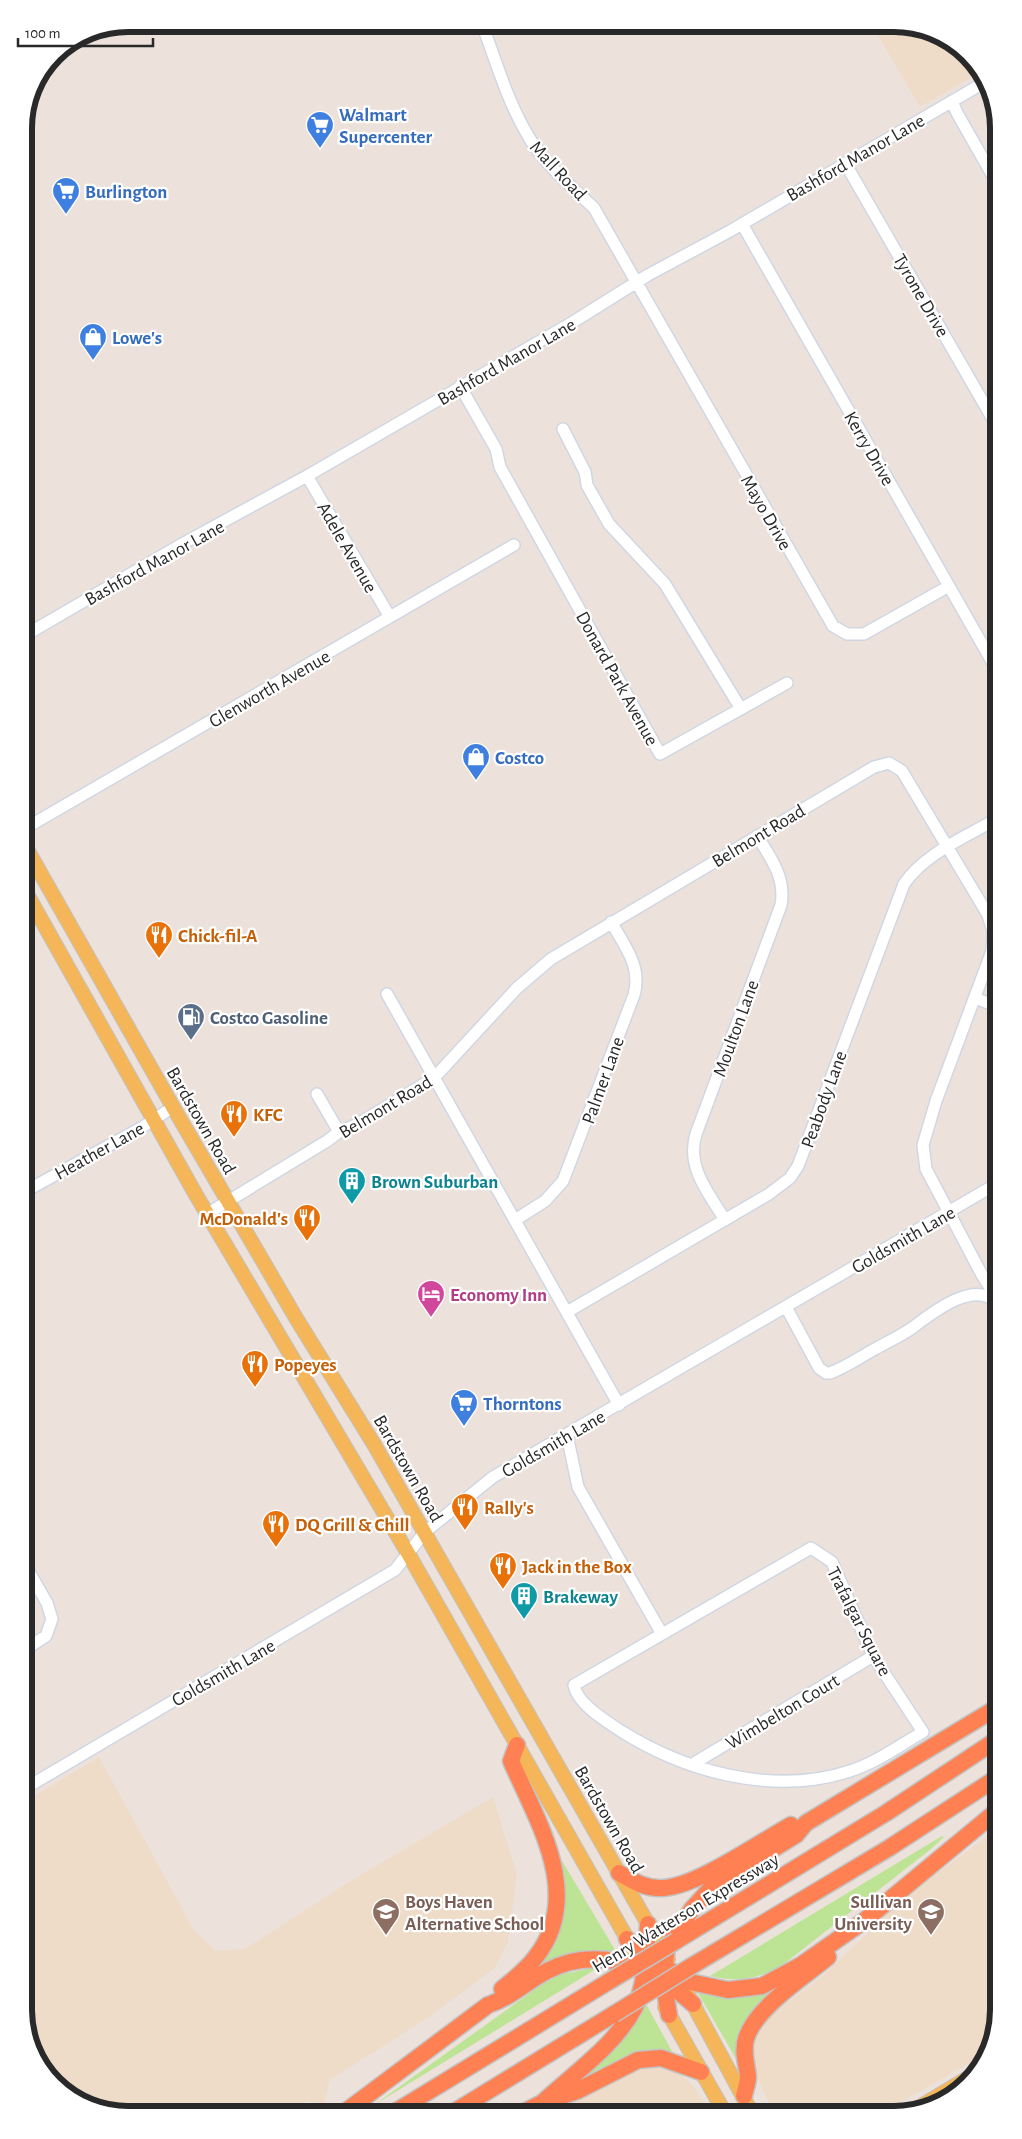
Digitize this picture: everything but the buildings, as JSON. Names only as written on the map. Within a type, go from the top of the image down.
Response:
[{"type":"highway","points":[[669,2014],[675,1934],[692,1909],[713,1886],[796,1834],[806,1823],[989,1713]]},
{"type":"highway","points":[[488,2006],[490,1998],[536,1957],[548,1936],[557,1902],[553,1859],[511,1761],[516,1745]]},
{"type":"highway","name":"Henry Watterson Expressway","points":[[405,2106],[931,1784],[989,1745]]},
{"type":"highway","points":[[464,2106],[614,2014],[672,1969],[889,1848],[989,1783]]},
{"type":"highway","points":[[627,1939],[646,1954],[706,1987],[728,1990],[762,1986],[800,1965],[864,1921],[989,1817]]},
{"type":"highway","points":[[620,1873],[649,1887],[672,1887],[704,1874],[791,1825],[806,1823]]},
{"type":"highway","points":[[744,2096],[748,2079],[744,2052],[746,2039],[754,2022],[765,2010],[861,1930],[864,1921]]},
{"type":"highway","points":[[542,2103],[593,2058],[615,2034],[634,2007],[645,1971],[648,1924]]},
{"type":"highway","points":[[353,2106],[488,2006],[503,2001],[547,1970],[566,1963],[593,1959],[618,1961],[645,1971],[672,1969]]},
{"type":"highway","points":[[672,1969],[693,2004]]},
{"type":"highway","points":[[536,2106],[577,2091],[627,2064],[648,2058],[674,2061],[701,2072]]},
{"type":"main road","name":"Bardstown Road","points":[[33,859],[228,1202],[425,1532],[620,1873],[672,1969]]},
{"type":"main road","points":[[33,904],[207,1214],[409,1555],[721,2106]]},
{"type":"main road","points":[[284,1345],[308,1337]]},
{"type":"main road","points":[[693,2004],[749,2106]]},
{"type":"street","name":"Mall Road","points":[[485,33],[510,100],[527,135],[558,175],[594,208],[636,283]]},
{"type":"street","name":"Bashford Manor Lane","points":[[33,631],[182,544],[308,476],[689,252],[742,224],[979,85]]},
{"type":"street","points":[[952,101],[989,169]]},
{"type":"street","name":"Tyrone Drive","points":[[845,163],[989,412]]},
{"type":"street","name":"Kerry Drive","points":[[742,224],[989,656]]},
{"type":"street","name":"Mayo Drive","points":[[636,283],[833,626],[847,634],[864,634],[949,586]]},
{"type":"street","name":"Donard Park Avenue","points":[[460,386],[496,449],[500,467],[660,754],[741,709]]},
{"type":"street","points":[[563,430],[585,472],[586,485],[609,524],[665,584],[741,709],[787,683]]},
{"type":"street","name":"Adele Avenue","points":[[308,476],[390,617]]},
{"type":"street","name":"Glenworth Avenue","points":[[33,824],[514,545]]},
{"type":"street","name":"Belmont Road","points":[[207,1214],[327,1142],[339,1132],[358,1124],[434,1078],[537,969],[611,922],[874,766],[889,763],[902,771],[989,918]]},
{"type":"street","name":"Peabody Lane","points":[[568,1312],[781,1186],[795,1172],[904,884],[917,868],[989,823]]},
{"type":"street","name":"Moulton Lane","points":[[725,1220],[697,1174],[693,1150],[696,1134],[781,905],[784,892],[782,882],[757,836]]},
{"type":"street","name":"Palmer Lane","points":[[515,1220],[545,1201],[563,1181],[634,995],[637,978],[636,968],[611,922]]},
{"type":"street","name":"Belmont Road","points":[[989,959],[922,1145],[926,1169],[989,1286]]},
{"type":"street","points":[[387,994],[619,1405]]},
{"type":"street","points":[[975,998],[989,1003]]},
{"type":"street","points":[[317,1094],[339,1132]]},
{"type":"street","name":"Heather Lane","points":[[32,1187],[173,1107]]},
{"type":"street","name":"Goldsmith Lane","points":[[32,1784],[395,1570],[409,1555],[425,1532],[493,1477],[989,1188]]},
{"type":"street","points":[[786,1307],[819,1368],[822,1372],[830,1373],[912,1327],[931,1312],[947,1304],[980,1294],[989,1297]]},
{"type":"street","points":[[567,1435],[578,1487],[662,1634]]},
{"type":"street","name":"Trafalgar Square","points":[[811,1548],[832,1562],[873,1656],[923,1732],[881,1757],[852,1770],[812,1779],[766,1780],[743,1777],[691,1765],[636,1740],[614,1726],[575,1693],[574,1685],[662,1634],[811,1548]]},
{"type":"street","points":[[32,1577],[47,1603],[52,1619],[46,1636],[32,1645]]},
{"type":"street","name":"Wimbelton Court","points":[[691,1765],[873,1656]]},
{"type":"shaded area","points":[[876,33],[912,34],[936,42],[957,56],[974,76],[920,107]]},
{"type":"shaded area","name":"Boys Haven Alternative School","points":[[99,1757],[194,1930],[215,1951],[245,1949],[352,1880],[493,1797],[517,1874],[508,1942],[495,1968],[426,2019],[330,2080],[324,2104],[307,2101],[300,2106],[110,2105],[80,2094],[52,2069],[45,2059],[34,2029],[32,2011],[32,1797]]},
{"type":"shaded area","name":"Sullivan University","points":[[989,1835],[989,2023],[980,2053],[976,2059],[895,2106],[770,2106],[754,2070],[750,2049],[759,2024],[820,1978],[908,1895]]},
{"type":"shaded area","points":[[650,2067],[666,2068],[683,2076],[697,2091],[705,2106],[568,2106],[630,2071]]},
{"type":"green space","points":[[942,1836],[944,1837],[931,1849],[780,1967],[754,1977],[728,1979],[710,1976]]},
{"type":"green space","points":[[555,1849],[618,1955],[518,1981],[548,1946]]},
{"type":"green space","points":[[592,1968],[596,1969],[374,2105],[537,1988],[559,1975]]},
{"type":"green space","points":[[784,1984],[761,2008],[739,2064],[698,1993],[731,1997],[742,1996],[763,1992]]},
{"type":"green space","points":[[646,2004],[674,2055],[573,2085],[606,2059],[631,2029]]},
{"type":"place","name":"Walmart Supercenter","points":[[320,149]]},
{"type":"place","name":"Burlington","points":[[66,215]]},
{"type":"place","name":"Lowe's","points":[[93,361]]},
{"type":"place","name":"Costco","points":[[476,781]]},
{"type":"place","name":"Chick-fil-A","points":[[159,959]]},
{"type":"place","name":"Costco Gasoline","points":[[191,1041]]},
{"type":"place","name":"KFC","points":[[234,1138]]},
{"type":"place","name":"Brown Suburban","points":[[352,1205]]},
{"type":"place","name":"McDonald's","points":[[307,1242]]},
{"type":"place","name":"Economy Inn","points":[[431,1318]]},
{"type":"place","name":"Popeyes","points":[[255,1388]]},
{"type":"place","name":"Thorntons","points":[[464,1427]]},
{"type":"place","name":"Rally's","points":[[465,1531]]},
{"type":"place","name":"DQ Grill & Chill","points":[[276,1548]]},
{"type":"place","name":"Jack in the Box","points":[[503,1590]]},
{"type":"place","name":"Brakeway","points":[[524,1620]]},
{"type":"place","name":"Boys Haven Alternative School","points":[[386,1936]]},
{"type":"place","name":"Sullivan University","points":[[931,1936]]}]
